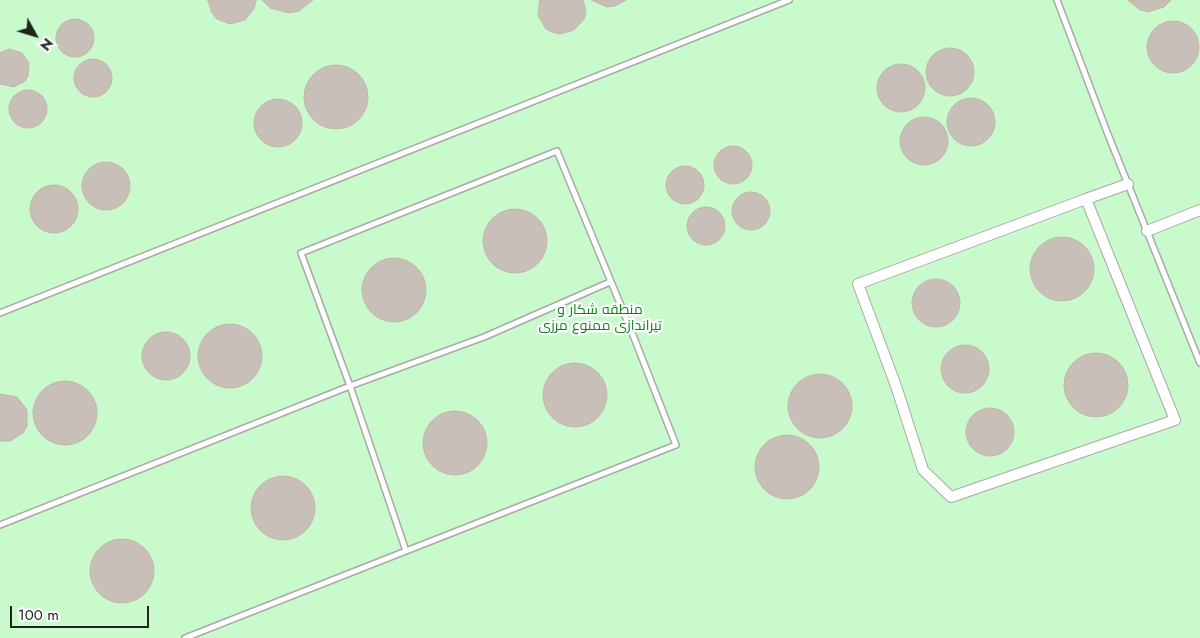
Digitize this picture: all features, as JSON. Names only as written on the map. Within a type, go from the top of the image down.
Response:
[{"type":"street","points":[[1086,199],[1175,420],[951,497],[923,470],[896,386],[858,284],[1086,199],[1128,184]]},
{"type":"street","points":[[1147,231],[1200,210]]},
{"type":"lane","points":[[0,313],[789,0]]},
{"type":"lane","points":[[1057,0],[1128,184],[1200,362]]},
{"type":"lane","points":[[185,638],[676,445],[557,151],[301,253],[350,386],[406,551]]},
{"type":"lane","points":[[0,525],[350,386],[484,337],[610,282]]},
{"type":"green space","name":"منطقه شکار و تیراندازی ممنوع مرزی","points":[[0,0],[1200,0],[1200,638],[0,638]]},
{"type":"building","points":[[208,0],[256,1],[254,9],[245,20],[230,24],[217,19],[212,13]]},
{"type":"building","points":[[262,0],[313,0],[299,11],[289,13],[270,8]]},
{"type":"building","points":[[540,0],[583,0],[586,11],[584,19],[574,30],[560,34],[552,32],[546,29],[538,16]]},
{"type":"building","points":[[592,0],[626,0],[615,6],[607,7]]},
{"type":"building","points":[[1128,0],[1171,0],[1164,7],[1148,12],[1140,10]]},
{"type":"building","points":[[75,19],[82,20],[88,25],[93,31],[93,45],[88,51],[82,56],[75,57],[68,56],[62,51],[57,45],[56,38],[57,31],[62,25],[68,20]]},
{"type":"building","points":[[1168,21],[1178,21],[1192,28],[1199,42],[1199,52],[1192,66],[1178,73],[1168,73],[1158,69],[1151,62],[1147,52],[1147,42],[1151,32],[1158,25]]},
{"type":"building","points":[[950,48],[959,50],[967,55],[972,63],[974,72],[972,81],[967,89],[959,94],[950,96],[941,94],[933,89],[928,81],[926,72],[928,63],[933,55],[941,50]]},
{"type":"building","points":[[10,49],[22,53],[29,63],[28,76],[25,81],[14,87],[0,84],[0,53]]},
{"type":"building","points":[[93,59],[100,60],[106,65],[111,71],[111,85],[106,91],[100,96],[93,97],[86,96],[80,91],[75,85],[74,78],[75,71],[80,65],[86,60]]},
{"type":"building","points":[[901,64],[910,66],[918,71],[923,79],[925,88],[923,97],[918,105],[910,110],[901,112],[892,110],[884,105],[879,97],[877,88],[879,79],[884,71],[892,66]]},
{"type":"building","points":[[336,65],[354,71],[362,79],[368,97],[362,115],[354,123],[336,129],[318,123],[310,115],[304,97],[310,79],[318,71]]},
{"type":"building","points":[[28,90],[35,91],[41,96],[46,102],[46,116],[41,122],[35,127],[28,128],[21,127],[15,122],[10,116],[9,109],[10,102],[15,96],[21,91]]},
{"type":"building","points":[[971,98],[980,100],[988,105],[993,113],[995,122],[993,131],[988,139],[980,144],[971,146],[962,144],[954,139],[949,131],[947,122],[949,113],[954,105],[962,100]]},
{"type":"building","points":[[278,99],[287,101],[295,106],[300,114],[302,123],[300,132],[295,140],[287,145],[278,147],[269,145],[261,140],[256,132],[254,123],[256,114],[261,106],[269,101]]},
{"type":"building","points":[[924,117],[933,119],[941,124],[946,132],[948,141],[946,150],[941,158],[933,163],[924,165],[915,163],[907,158],[902,150],[900,141],[902,132],[907,124],[915,119]]},
{"type":"building","points":[[733,146],[740,147],[746,152],[751,158],[751,172],[746,178],[740,183],[733,184],[726,183],[720,178],[715,172],[714,165],[715,158],[720,152],[726,147]]},
{"type":"building","points":[[106,162],[115,164],[123,169],[128,177],[130,186],[128,195],[123,203],[115,208],[106,210],[97,208],[89,203],[84,195],[82,186],[84,177],[89,169],[97,164]]},
{"type":"building","points":[[685,166],[692,167],[698,172],[703,178],[703,192],[698,198],[692,203],[685,204],[678,203],[672,198],[667,192],[666,185],[667,178],[672,172],[678,167]]},
{"type":"building","points":[[54,185],[63,187],[71,192],[76,200],[78,209],[76,218],[71,226],[63,231],[54,233],[45,231],[37,226],[32,218],[30,209],[32,200],[37,192],[45,187]]},
{"type":"building","points":[[751,192],[758,193],[764,198],[769,204],[769,218],[764,224],[758,229],[751,230],[744,229],[738,224],[733,218],[732,211],[733,204],[738,198],[744,193]]},
{"type":"building","points":[[706,207],[713,208],[719,213],[724,219],[724,233],[719,239],[713,244],[706,245],[699,244],[693,239],[688,233],[687,226],[688,219],[693,213],[699,208]]},
{"type":"building","points":[[515,209],[533,215],[541,223],[547,241],[541,259],[533,267],[515,273],[497,267],[489,259],[483,241],[489,223],[497,215]]},
{"type":"building","points":[[1062,237],[1080,243],[1088,251],[1094,269],[1088,287],[1080,295],[1062,301],[1044,295],[1036,287],[1030,269],[1036,251],[1044,243]]},
{"type":"building","points":[[394,258],[412,264],[420,272],[426,290],[420,308],[412,316],[394,322],[376,316],[368,308],[362,290],[368,272],[376,264]]},
{"type":"building","points":[[936,279],[945,281],[953,286],[958,294],[960,303],[958,312],[953,320],[945,325],[936,327],[927,325],[919,320],[914,312],[912,303],[914,294],[919,286],[927,281]]},
{"type":"building","points":[[230,324],[248,330],[256,338],[262,356],[256,374],[248,382],[230,388],[212,382],[204,374],[198,356],[204,338],[212,330]]},
{"type":"building","points":[[166,332],[175,334],[183,339],[188,347],[190,356],[188,365],[183,373],[175,378],[166,380],[157,378],[149,373],[144,365],[142,356],[144,347],[149,339],[157,334]]},
{"type":"building","points":[[965,345],[974,347],[982,352],[987,360],[989,369],[987,378],[982,386],[974,391],[965,393],[956,391],[948,386],[943,378],[941,369],[943,360],[948,352],[956,347]]},
{"type":"building","points":[[1096,353],[1114,359],[1122,367],[1128,385],[1122,403],[1114,411],[1096,417],[1078,411],[1070,403],[1064,385],[1070,367],[1078,359]]},
{"type":"building","points":[[575,363],[593,369],[601,377],[607,395],[601,413],[593,421],[575,427],[557,421],[549,413],[543,395],[549,377],[557,369]]},
{"type":"building","points":[[820,374],[838,380],[846,388],[852,406],[846,424],[838,432],[820,438],[802,432],[794,424],[788,406],[794,388],[802,380]]},
{"type":"building","points":[[65,381],[83,387],[91,395],[97,413],[91,431],[83,439],[65,445],[47,439],[39,431],[33,413],[39,395],[47,387]]},
{"type":"building","points":[[0,394],[17,397],[27,410],[27,426],[23,433],[10,441],[0,441]]},
{"type":"building","points":[[990,408],[999,410],[1007,415],[1012,423],[1014,432],[1012,441],[1007,449],[999,454],[990,456],[981,454],[973,449],[968,441],[966,432],[968,423],[973,415],[981,410]]},
{"type":"building","points":[[455,411],[473,417],[481,425],[487,443],[481,461],[473,469],[455,475],[437,469],[429,461],[423,443],[429,425],[437,417]]},
{"type":"building","points":[[787,435],[805,441],[813,449],[819,467],[813,485],[805,493],[787,499],[769,493],[761,485],[755,467],[761,449],[769,441]]},
{"type":"building","points":[[283,476],[301,482],[309,490],[315,508],[309,526],[301,534],[283,540],[265,534],[257,526],[251,508],[257,490],[265,482]]},
{"type":"building","points":[[122,539],[140,545],[148,553],[154,571],[148,589],[140,597],[122,603],[104,597],[96,589],[90,571],[96,553],[104,545]]}]
